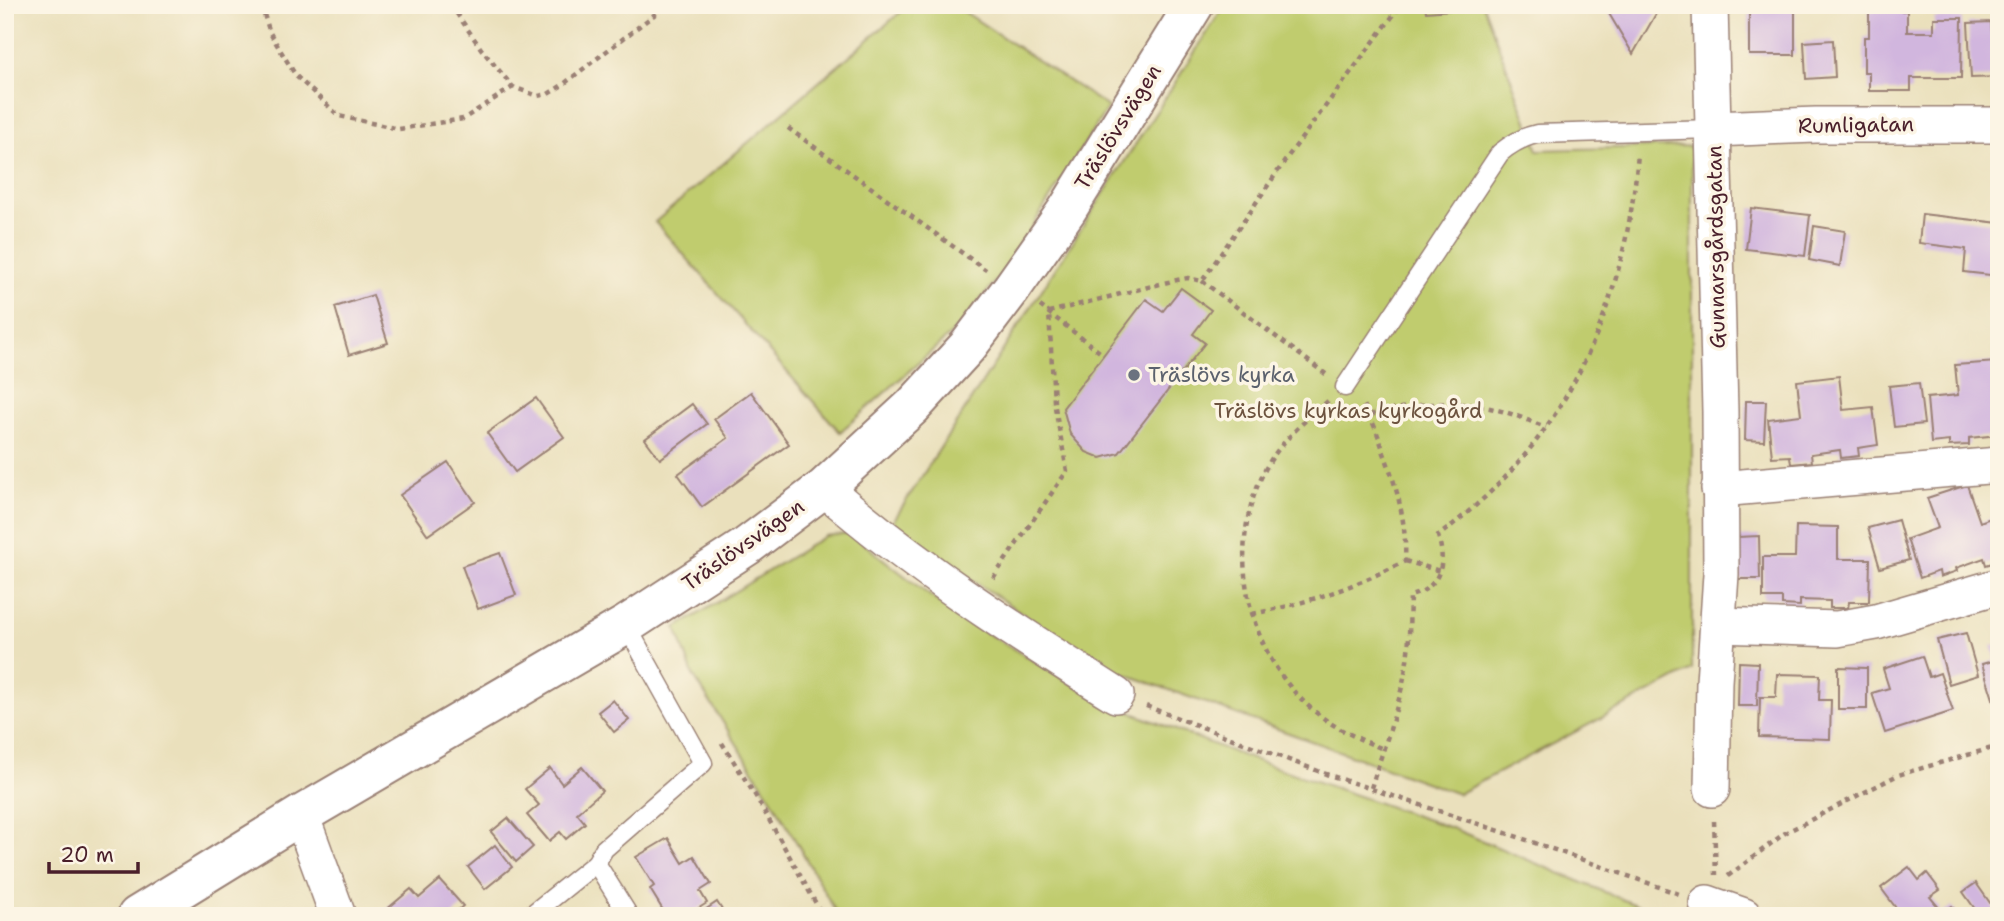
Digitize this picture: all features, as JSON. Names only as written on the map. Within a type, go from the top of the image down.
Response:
[{"type":"street","name":"Träslövsvägen","points":[[137,916],[302,815],[625,625],[747,546],[824,488],[913,406],[968,346],[1067,210],[1194,5]]},
{"type":"street","name":"Gunnarsgårdsgatan","points":[[1710,5],[1720,411],[1721,574],[1714,682],[1712,789]]},
{"type":"street","name":"Rumligatan","points":[[1714,128],[1999,125]]},
{"type":"street","points":[[1719,489],[1999,465]]},
{"type":"street","points":[[824,488],[869,527],[926,570],[1116,695]]},
{"type":"street","points":[[1718,625],[1837,629],[1876,622],[1999,586]]},
{"type":"street","points":[[302,815],[338,916]]},
{"type":"street","points":[[1712,895],[1744,916]]},
{"type":"lane","points":[[1345,387],[1500,153],[1511,144],[1537,134],[1714,128]]},
{"type":"lane","points":[[530,916],[596,863],[604,849],[703,763],[625,625]]},
{"type":"lane","points":[[596,863],[629,916]]},
{"type":"path","points":[[261,5],[270,33],[296,76],[339,116],[399,130],[463,119],[513,87]]},
{"type":"path","points":[[451,5],[482,50],[513,87],[538,96],[548,94],[561,86],[667,5]]},
{"type":"path","points":[[1202,281],[1289,155],[1401,5]]},
{"type":"path","points":[[788,128],[1049,312],[1101,353]]},
{"type":"path","points":[[1371,788],[1406,668],[1410,596],[1427,588],[1437,577],[1442,565],[1443,550],[1438,536],[1469,512],[1529,451],[1570,389],[1605,312],[1627,231],[1636,173],[1638,131]]},
{"type":"path","points":[[1049,312],[1172,281],[1188,278],[1202,281],[1359,399],[1370,415],[1395,483],[1403,515],[1405,561]]},
{"type":"path","points":[[975,604],[1067,471],[1054,402],[1049,312]]},
{"type":"path","points":[[1345,387],[1310,416],[1283,443],[1270,461],[1248,519],[1244,545],[1245,576],[1252,614],[1265,650],[1284,680],[1321,717],[1348,734],[1383,749]]},
{"type":"path","points":[[1370,415],[1421,404],[1452,403],[1504,411],[1546,427]]},
{"type":"path","points":[[1252,614],[1290,607],[1337,592],[1405,561],[1440,570]]},
{"type":"path","points":[[1116,695],[1326,774],[1521,838],[1712,895]]},
{"type":"path","points":[[718,736],[755,794],[823,916]]},
{"type":"path","points":[[1712,895],[1727,877],[1785,833],[1898,775],[1999,746]]},
{"type":"path","points":[[1712,789],[1712,895]]},
{"type":"green space","points":[[909,5],[954,5],[1108,107],[1005,269],[959,327],[840,432],[655,222]]},
{"type":"green space","name":"Träslövs kyrkas kyrkogård","points":[[1225,5],[1483,5],[1538,150],[1692,146],[1692,670],[1458,794],[1103,666],[890,526]]},
{"type":"green space","points":[[850,533],[952,613],[1104,702],[1246,757],[1454,829],[1655,913],[1650,916],[838,916],[776,806],[693,675],[676,628],[825,536]]},
{"type":"building","points":[[1425,5],[1451,5],[1451,10],[1426,12]]},
{"type":"building","points":[[1608,5],[1657,5],[1657,12],[1633,54],[1608,12]]},
{"type":"building","points":[[1749,5],[1795,5],[1795,55],[1749,55]]},
{"type":"building","points":[[1869,11],[1907,11],[1907,32],[1934,32],[1934,18],[1962,18],[1961,78],[1911,78],[1911,91],[1869,91],[1869,72],[1864,72],[1864,37],[1869,37]]},
{"type":"building","points":[[1991,22],[1992,33],[1999,33],[1999,77],[1971,78],[1968,23]]},
{"type":"building","points":[[1833,40],[1835,77],[1806,79],[1804,42]]},
{"type":"building","points":[[1751,208],[1810,215],[1805,256],[1746,249]]},
{"type":"building","points":[[1922,214],[1999,223],[1999,276],[1964,272],[1966,249],[1919,243]]},
{"type":"building","points":[[1814,226],[1845,231],[1840,266],[1809,260]]},
{"type":"building","name":"Träslövs kyrka","points":[[1181,288],[1211,310],[1193,334],[1205,343],[1119,453],[1101,458],[1086,452],[1070,434],[1063,408],[1146,299],[1163,311]]},
{"type":"building","points":[[373,295],[388,343],[349,355],[335,307]]},
{"type":"building","points":[[1997,362],[1999,435],[1969,438],[1969,445],[1949,446],[1949,441],[1931,443],[1927,398],[1958,395],[1955,365]]},
{"type":"building","points":[[1839,376],[1843,410],[1873,407],[1878,445],[1858,448],[1859,456],[1841,458],[1840,450],[1811,454],[1812,462],[1791,464],[1790,456],[1772,457],[1768,419],[1801,415],[1797,381]]},
{"type":"building","points":[[1919,383],[1924,424],[1894,427],[1889,386]]},
{"type":"building","points":[[751,392],[789,444],[702,507],[678,474],[728,438],[714,419]]},
{"type":"building","points":[[536,398],[564,437],[515,472],[487,433]]},
{"type":"building","points":[[1746,401],[1766,401],[1764,441],[1745,440]]},
{"type":"building","points":[[692,404],[707,424],[660,459],[645,439]]},
{"type":"building","points":[[448,462],[475,502],[428,535],[400,495]]},
{"type":"building","points":[[1967,485],[1980,522],[1999,515],[1999,561],[1986,565],[1984,558],[1940,577],[1939,571],[1920,578],[1907,539],[1938,528],[1927,498]]},
{"type":"building","points":[[1898,520],[1909,560],[1880,568],[1868,528]]},
{"type":"building","points":[[1796,526],[1838,527],[1838,559],[1870,559],[1869,602],[1849,602],[1848,608],[1830,608],[1830,601],[1800,600],[1800,606],[1782,605],[1782,598],[1763,598],[1763,557],[1795,557]]},
{"type":"building","points":[[1759,536],[1760,579],[1738,579],[1737,537]]},
{"type":"building","points":[[500,553],[516,595],[478,609],[462,566]]},
{"type":"building","points":[[1966,633],[1978,675],[1949,684],[1937,640]]},
{"type":"building","points":[[1999,644],[1999,700],[1994,702],[1982,664],[1996,660],[1992,646]]},
{"type":"building","points":[[1922,656],[1929,677],[1940,673],[1953,711],[1885,733],[1872,693],[1889,688],[1883,669]]},
{"type":"building","points":[[1739,662],[1758,663],[1757,706],[1738,706]]},
{"type":"building","points":[[1838,667],[1867,668],[1867,709],[1838,709]]},
{"type":"building","points":[[1777,674],[1820,675],[1819,700],[1831,700],[1830,739],[1759,737],[1760,697],[1776,697]]},
{"type":"building","points":[[613,700],[629,720],[614,732],[598,712]]},
{"type":"building","points":[[582,767],[602,791],[577,813],[585,823],[566,839],[560,832],[549,841],[527,815],[539,805],[525,789],[550,768],[562,784]]},
{"type":"building","points":[[508,818],[533,847],[516,862],[491,832]]},
{"type":"building","points":[[668,838],[683,863],[694,856],[711,884],[700,891],[707,903],[686,916],[674,916],[672,911],[666,915],[650,889],[654,886],[636,857]]},
{"type":"building","points":[[495,845],[512,867],[485,889],[468,867]]},
{"type":"building","points":[[1909,867],[1919,880],[1927,873],[1940,890],[1930,897],[1940,909],[1932,916],[1902,916],[1881,888]]},
{"type":"building","points":[[440,880],[463,906],[451,916],[392,916],[386,910],[411,889],[419,898]]},
{"type":"building","points":[[1976,883],[1995,910],[1986,916],[1980,916],[1963,892]]},
{"type":"building","points":[[717,902],[726,916],[696,916]]},
{"type":"building","points":[[1952,906],[1959,916],[1939,916]]},
{"type":"place","name":"Träslövs kyrka","points":[[1134,375]]}]
